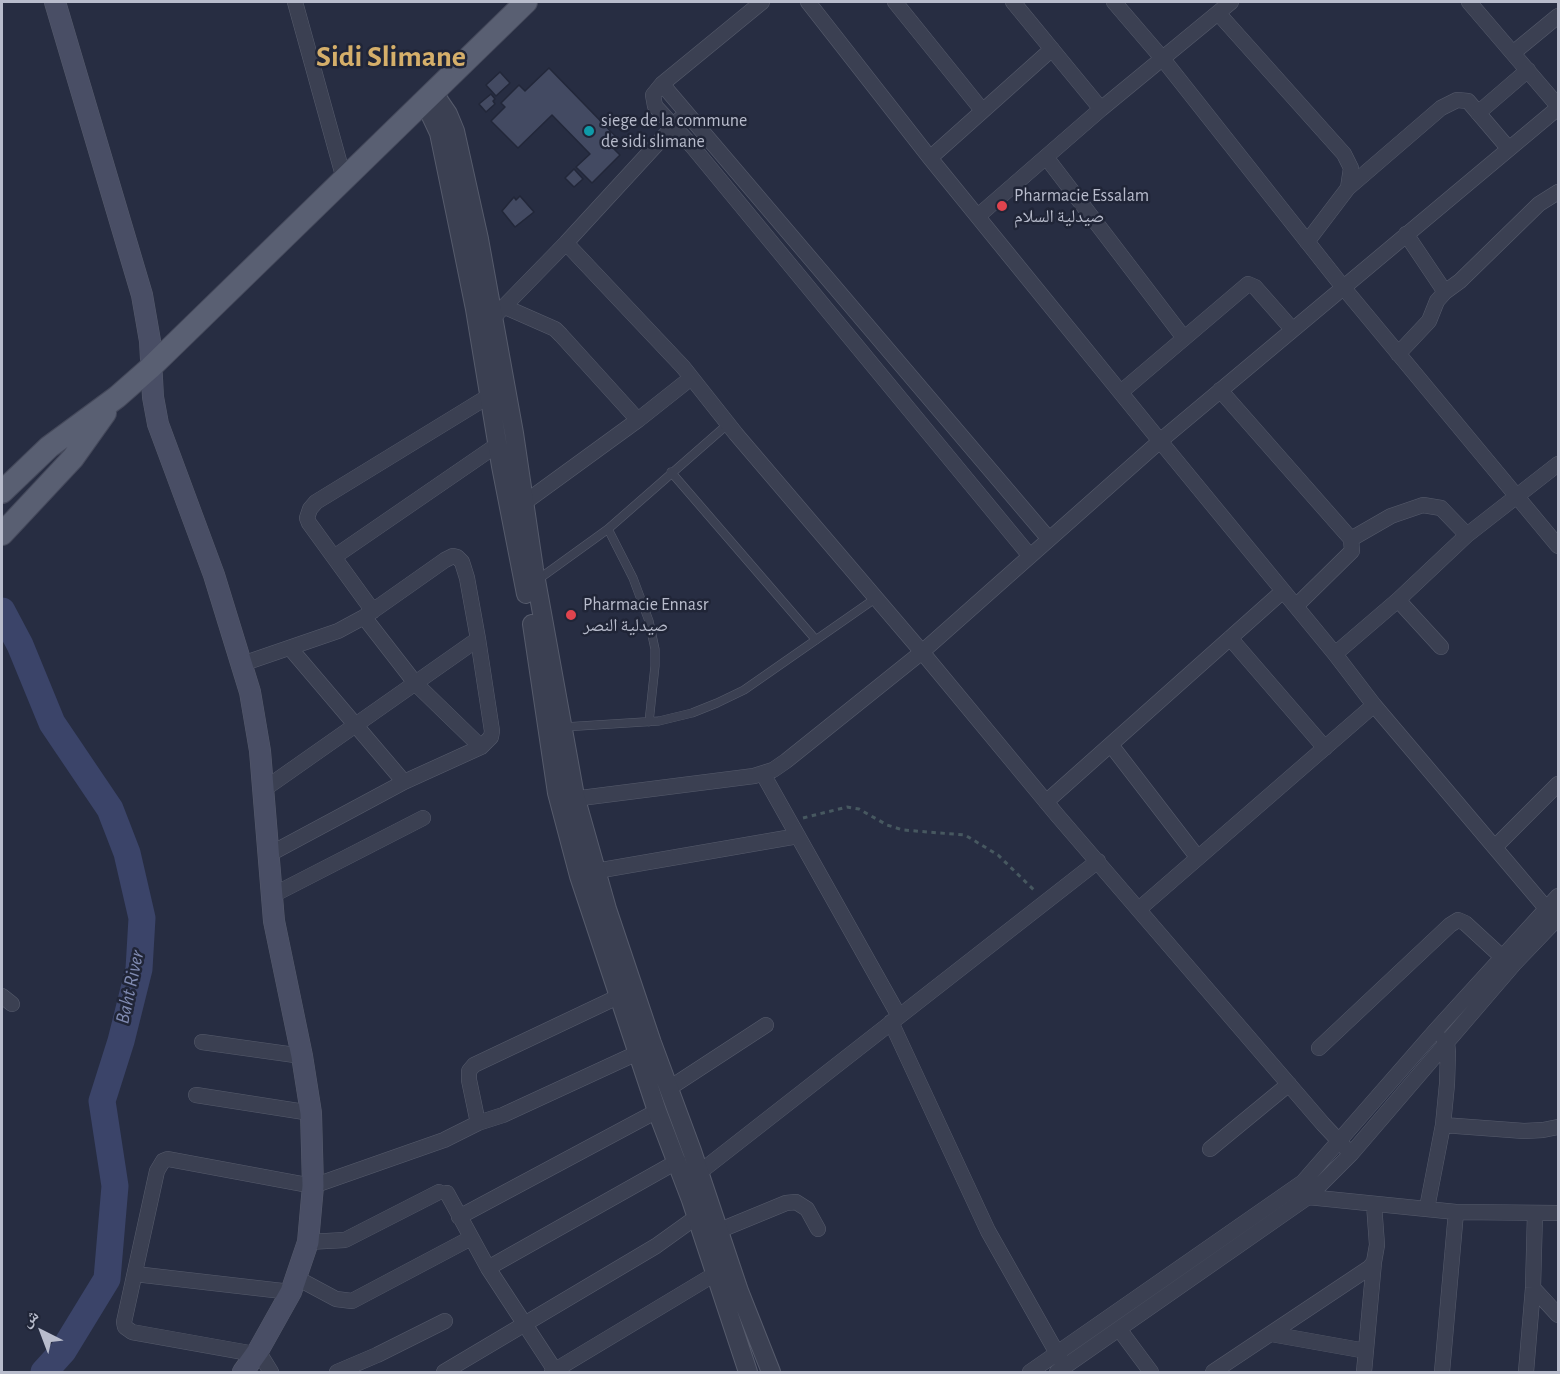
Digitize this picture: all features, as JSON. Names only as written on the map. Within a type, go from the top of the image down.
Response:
[{"type":"main road","points":[[56,2],[139,284],[150,341],[150,368],[158,424],[214,575],[242,664],[256,720],[274,921],[302,1056],[311,1113],[313,1186],[308,1242],[293,1285],[257,1353],[243,1372]]},
{"type":"main road","points":[[2,492],[49,447],[117,397],[150,368],[526,2]]},
{"type":"main road","points":[[2,533],[73,458],[117,397]]},
{"type":"street","points":[[295,2],[344,179]]},
{"type":"street","points":[[762,2],[662,84],[653,95],[655,106],[728,190],[1030,556]]},
{"type":"street","points":[[808,2],[930,158],[1335,654],[1374,705],[1555,916]]},
{"type":"street","points":[[895,2],[982,110]]},
{"type":"street","points":[[1013,2],[1101,109]]},
{"type":"street","points":[[1116,2],[1343,287],[1558,546]]},
{"type":"street","points":[[978,216],[1101,109],[1231,2]]},
{"type":"street","points":[[567,799],[763,774],[786,761],[922,652],[1160,441],[1558,107],[1470,2]]},
{"type":"street","points":[[1218,13],[1344,154],[1351,168],[1348,188]]},
{"type":"street","points":[[1513,53],[1558,16]]},
{"type":"street","points":[[930,158],[1052,49]]},
{"type":"street","points":[[1478,113],[1528,70]]},
{"type":"street","points":[[662,84],[1049,540]]},
{"type":"street","points":[[429,96],[448,114],[458,142],[479,239],[499,312],[524,503],[534,633],[567,799],[599,911],[646,1049],[668,1089],[693,1151],[692,1179]]},
{"type":"street","points":[[429,96],[439,133],[478,333],[497,445],[564,727],[567,799],[596,871],[599,911]]},
{"type":"street","points":[[1307,242],[1348,188],[1440,108],[1457,100],[1468,101],[1509,149]]},
{"type":"street","points":[[478,333],[566,243],[686,113]]},
{"type":"street","points":[[1046,157],[1184,338]]},
{"type":"street","points":[[728,190],[742,179]]},
{"type":"street","points":[[1398,354],[1429,321],[1437,301],[1445,292],[1460,281],[1539,204],[1558,192]]},
{"type":"street","points":[[1406,234],[1445,292]]},
{"type":"street","points":[[566,243],[691,378],[1046,802],[1351,1154]]},
{"type":"street","points":[[1121,392],[1248,284],[1255,287],[1292,329]]},
{"type":"street","points":[[838,323],[854,311]]},
{"type":"street","points":[[499,312],[555,329],[638,420]]},
{"type":"street","points":[[524,503],[638,420],[691,378]]},
{"type":"street","points":[[1220,390],[1351,539],[1352,551],[1296,606]]},
{"type":"street","points":[[481,747],[416,684],[334,557],[309,523],[308,512],[312,505],[489,396]]},
{"type":"street","points":[[334,557],[497,445]]},
{"type":"street","points":[[1335,654],[1467,536],[1558,464]]},
{"type":"street","points":[[1351,539],[1391,516],[1423,505],[1442,508],[1467,536]]},
{"type":"street","points":[[242,664],[339,631],[369,614],[441,562],[450,557],[458,557],[462,562],[478,639],[492,731],[487,743],[404,782],[268,855]]},
{"type":"street","points":[[1046,802],[1283,591]]},
{"type":"street","points":[[1398,600],[1441,647]]},
{"type":"street","points":[[1230,638],[1325,748]]},
{"type":"street","points":[[263,790],[478,639]]},
{"type":"street","points":[[290,648],[404,782]]},
{"type":"street","points":[[1138,909],[1374,705]]},
{"type":"street","points":[[1111,745],[1198,858]]},
{"type":"street","points":[[763,774],[895,1019],[988,1230],[1059,1364]]},
{"type":"street","points":[[1495,847],[1558,784]]},
{"type":"street","points":[[271,896],[423,818]]},
{"type":"street","points":[[596,871],[798,836]]},
{"type":"street","points":[[692,1179],[1098,861]]},
{"type":"street","points":[[1030,1372],[1059,1364],[1119,1329],[1308,1197],[1351,1154],[1555,916],[1558,896]]},
{"type":"street","points":[[1059,1364],[1293,1191],[1340,1143],[1435,1031],[1502,957],[1555,916]]},
{"type":"street","points":[[1319,1048],[1450,924],[1458,920],[1465,923],[1502,957]]},
{"type":"street","points":[[478,1123],[469,1080],[469,1071],[474,1065],[626,993]]},
{"type":"street","points":[[668,1089],[766,1025]]},
{"type":"street","points":[[1427,1208],[1443,1125],[1449,1059],[1447,1043],[1435,1031]]},
{"type":"street","points":[[202,1042],[302,1056]]},
{"type":"street","points":[[646,1049],[657,1111],[678,1161],[692,1179],[704,1214],[715,1274],[748,1372]]},
{"type":"street","points":[[271,1372],[257,1353],[129,1330],[124,1322],[157,1171],[163,1161],[168,1160],[313,1186],[444,1140],[646,1049]]},
{"type":"street","points":[[1210,1149],[1289,1084]]},
{"type":"street","points":[[196,1095],[311,1113]]},
{"type":"street","points":[[459,1216],[657,1111]]},
{"type":"street","points":[[1443,1125],[1524,1131],[1558,1127]]},
{"type":"street","points":[[488,1268],[678,1161]]},
{"type":"street","points":[[1293,1191],[1308,1197],[1456,1212],[1558,1213]]},
{"type":"street","points":[[308,1242],[345,1240],[443,1193],[554,1372],[715,1274]]},
{"type":"street","points":[[718,1231],[786,1203],[796,1202],[807,1209],[818,1229]]},
{"type":"street","points":[[1365,1372],[1377,1245],[1374,1204]]},
{"type":"street","points":[[1442,1372],[1456,1212]]},
{"type":"street","points":[[1526,1372],[1533,1288],[1535,1213]]},
{"type":"street","points":[[704,1214],[718,1231],[739,1292],[771,1372]]},
{"type":"street","points":[[444,1372],[656,1246],[704,1214]]},
{"type":"street","points":[[135,1274],[293,1285],[352,1302],[471,1238]]},
{"type":"street","points":[[1213,1372],[1360,1276],[1374,1262]]},
{"type":"street","points":[[1533,1288],[1558,1315]]},
{"type":"street","points":[[337,1372],[445,1321]]},
{"type":"street","points":[[1119,1329],[1152,1372]]},
{"type":"street","points":[[1271,1334],[1366,1351]]},
{"type":"lane","points":[[530,584],[608,528],[728,424]]},
{"type":"lane","points":[[671,472],[816,640]]},
{"type":"lane","points":[[608,528],[633,578],[649,621],[655,649],[649,722]]},
{"type":"lane","points":[[564,727],[649,722],[692,713],[717,703],[744,690],[876,598]]},
{"type":"path","points":[[790,821],[847,807],[903,830],[965,835],[998,855],[1046,902]]},
{"type":"building","name":"siege de la commune de sidi slimane","points":[[549,68],[621,142],[614,149],[620,155],[592,183],[576,167],[590,154],[552,115],[518,148],[491,121],[505,107],[501,103],[519,85],[525,91]]},
{"type":"building","points":[[500,72],[510,83],[496,96],[486,85]]},
{"type":"building","points":[[491,94],[495,99],[493,101],[495,104],[486,112],[479,104]]},
{"type":"building","points":[[574,169],[583,179],[574,187],[565,178]]},
{"type":"building","points":[[520,196],[534,212],[515,227],[502,211],[514,197],[516,200]]},
{"type":"waterway","name":"Baht River","points":[[2,611],[20,645],[52,723],[110,809],[127,853],[142,918],[139,969],[121,1041],[102,1101],[115,1186],[107,1279],[63,1351],[44,1372]]},
{"type":"place","name":"siege de la commune de sidi slimane","points":[[589,131]]},
{"type":"place","name":"Pharmacie Essalam صيدلية السلام","points":[[1002,206]]},
{"type":"place","name":"Pharmacie Ennasr صيدلية النصر","points":[[571,615]]},
{"type":"district","name":"Sidi Slimane","points":[[391,57]]}]
